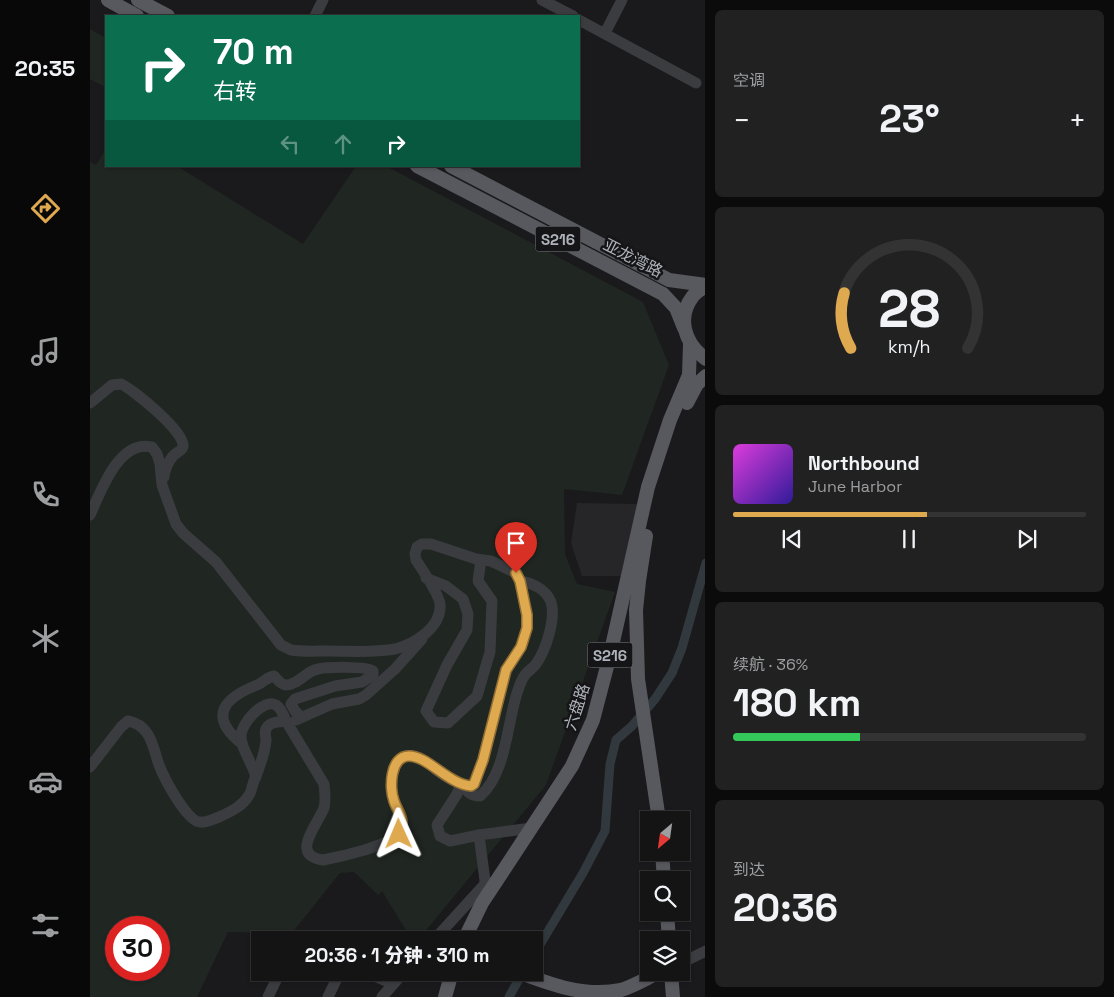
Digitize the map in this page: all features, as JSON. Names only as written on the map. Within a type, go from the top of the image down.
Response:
[{"type":"main road","points":[[108,0],[134,15]]},
{"type":"main road","points":[[138,0],[166,15]]},
{"type":"main road","name":"亚龙湾路","points":[[419,167],[663,294],[676,308],[684,328]]},
{"type":"main road","name":"亚龙湾路","points":[[453,167],[669,280],[705,285]]},
{"type":"main road","name":"S216","points":[[705,285],[693,296],[685,311],[684,328],[690,344],[705,359]]},
{"type":"main road","name":"六盘路","points":[[468,931],[486,890],[532,828],[580,751],[598,705],[648,487],[667,429],[689,375],[690,344]]},
{"type":"main road","name":"S216","points":[[658,811],[638,679],[636,610],[643,550],[655,494],[679,421],[692,392],[705,376]]},
{"type":"main road","points":[[445,997],[449,981]]},
{"type":"main road","points":[[541,981],[567,990],[588,994],[621,990],[640,981]]},
{"type":"main road","points":[[672,981],[673,997]]},
{"type":"street","points":[[316,15],[324,0]]},
{"type":"street","points":[[542,0],[571,15]]},
{"type":"street","points":[[605,34],[622,0]]},
{"type":"street","points":[[580,21],[696,83]]},
{"type":"street","points":[[90,403],[112,385],[121,384],[148,402],[178,433],[184,447],[170,460],[162,486]]},
{"type":"street","points":[[90,515],[99,495],[126,452],[147,446],[152,448],[157,454],[162,486],[172,515],[183,533],[216,562],[285,648],[304,651],[359,652],[396,649],[425,634],[434,626]]},
{"type":"street","points":[[90,767],[121,726],[128,721],[136,723],[150,738],[159,766],[183,809],[191,818],[198,822],[219,817],[237,808],[250,794],[266,740],[265,732],[268,726],[277,722],[287,723],[332,704],[359,699],[366,695],[406,657],[434,626],[439,616],[440,602],[416,560],[417,547],[422,544],[431,544],[481,560],[491,560],[516,573],[520,581],[527,615],[527,628],[521,647],[506,670],[477,779],[471,786],[462,784],[415,756],[406,756],[398,761],[394,767],[392,778],[394,801],[402,824],[399,834],[391,840],[337,857],[323,860],[315,859],[308,852],[306,843],[324,807],[326,792],[324,784],[287,723],[278,706],[266,705],[252,715],[242,730],[241,743]]},
{"type":"street","points":[[426,578],[446,586],[463,599],[468,614],[467,630],[446,665],[426,711],[434,722],[448,723],[477,696],[490,652],[492,601],[478,581],[481,560]]},
{"type":"street","points":[[462,784],[474,796],[480,796],[491,784],[507,741],[512,712],[524,676],[536,664],[547,642],[552,620],[550,602],[544,592],[532,583],[520,581]]},
{"type":"street","points":[[256,777],[252,764],[241,743],[229,733],[225,726],[224,708],[230,700],[248,688],[274,676],[286,685],[298,681],[304,675],[317,669],[364,667],[373,671],[373,675],[362,682],[334,686],[295,699],[291,704],[294,712],[301,717]]},
{"type":"street","points":[[462,784],[437,825],[440,836],[450,841],[532,828]]},
{"type":"street","points":[[443,931],[486,890],[479,835]]},
{"type":"street","points":[[690,958],[705,951]]},
{"type":"street","points":[[268,997],[276,981]]},
{"type":"street","points":[[328,997],[336,981]]},
{"type":"street","points":[[386,981],[393,984]]},
{"type":"street","points":[[382,997],[396,981]]},
{"type":"shaded area","points":[[90,29],[105,37],[105,87],[90,79]]},
{"type":"shaded area","points":[[105,151],[105,167],[179,167],[303,244],[355,167],[388,167],[643,302],[669,365],[622,495],[564,489],[565,554],[577,584],[615,592],[546,785],[425,931],[406,931],[382,891],[378,895],[354,872],[340,873],[294,931],[228,932],[197,997],[90,997],[90,162],[96,165]]},
{"type":"shaded area","points":[[577,503],[637,504],[621,576],[582,576],[571,543]]},
{"type":"waterway","points":[[543,940],[583,873],[605,831],[610,764],[616,740],[632,726],[655,699],[672,673],[682,648],[705,567]]},
{"type":"waterway","points":[[509,997],[518,981]]},
{"type":"route","points":[[399,834],[402,824],[394,801],[392,788],[394,767],[398,761],[406,756],[415,756],[424,760],[438,771],[468,786],[474,784],[477,779],[506,670],[517,655],[527,628],[527,615],[520,581],[516,573]]}]
